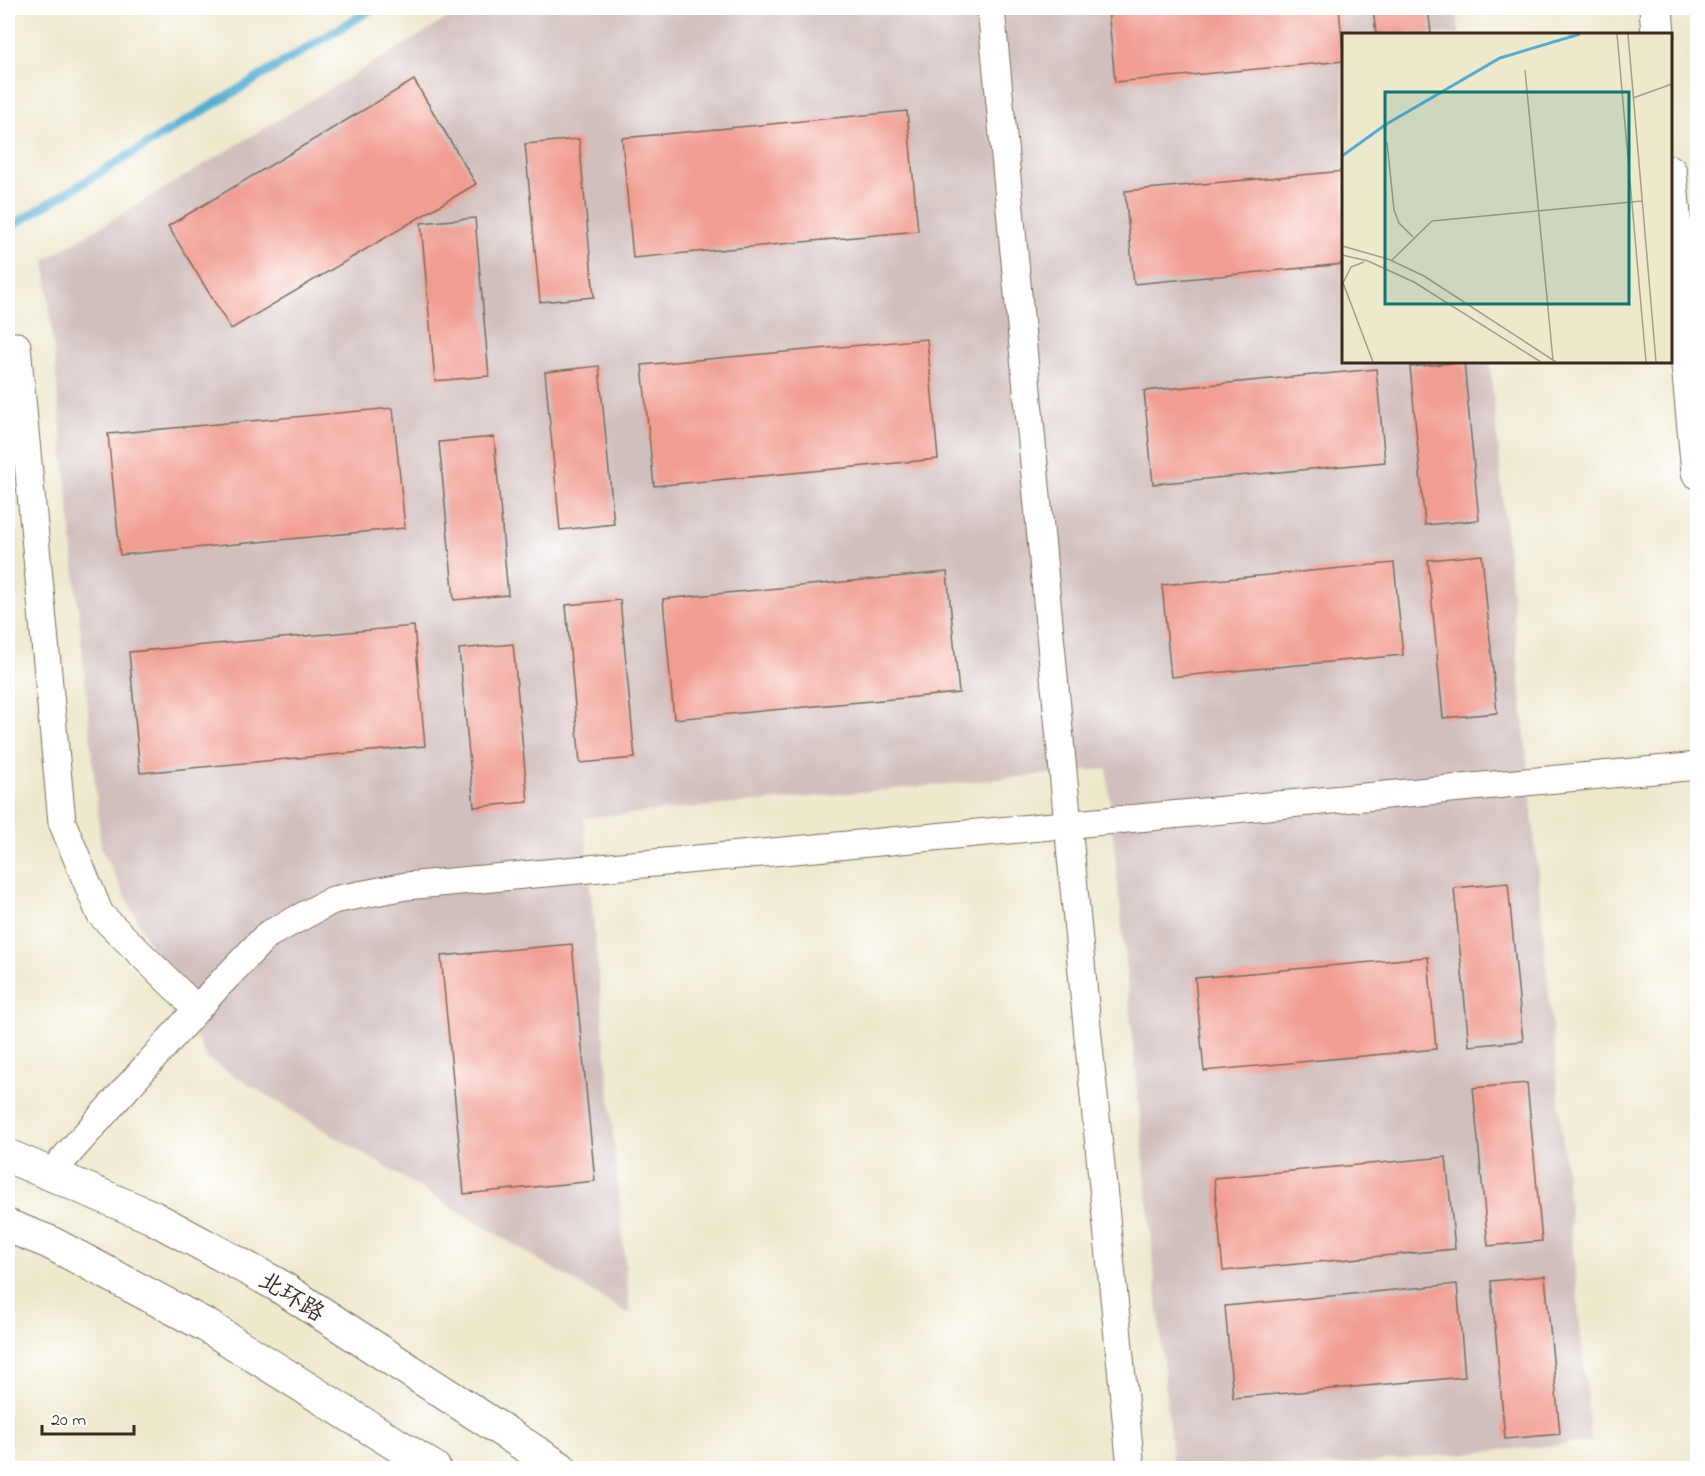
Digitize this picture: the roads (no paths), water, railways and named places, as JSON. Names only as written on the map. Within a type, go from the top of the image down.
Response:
[{"type":"main road","points":[[1656,8],[1658,33]]},
{"type":"main road","points":[[1672,183],[1698,472]]},
{"type":"main road","name":"北环路","points":[[8,1156],[152,1217],[276,1284],[560,1468]]},
{"type":"main road","points":[[8,1226],[49,1242],[207,1326],[434,1468]]},
{"type":"street","points":[[991,8],[1131,1468]]},
{"type":"street","points":[[17,346],[62,822],[100,914],[197,1009]]},
{"type":"street","points":[[51,1173],[197,1009],[267,935],[333,900],[418,885],[1698,766]]},
{"type":"waterway","points":[[8,228],[374,8]]}]
